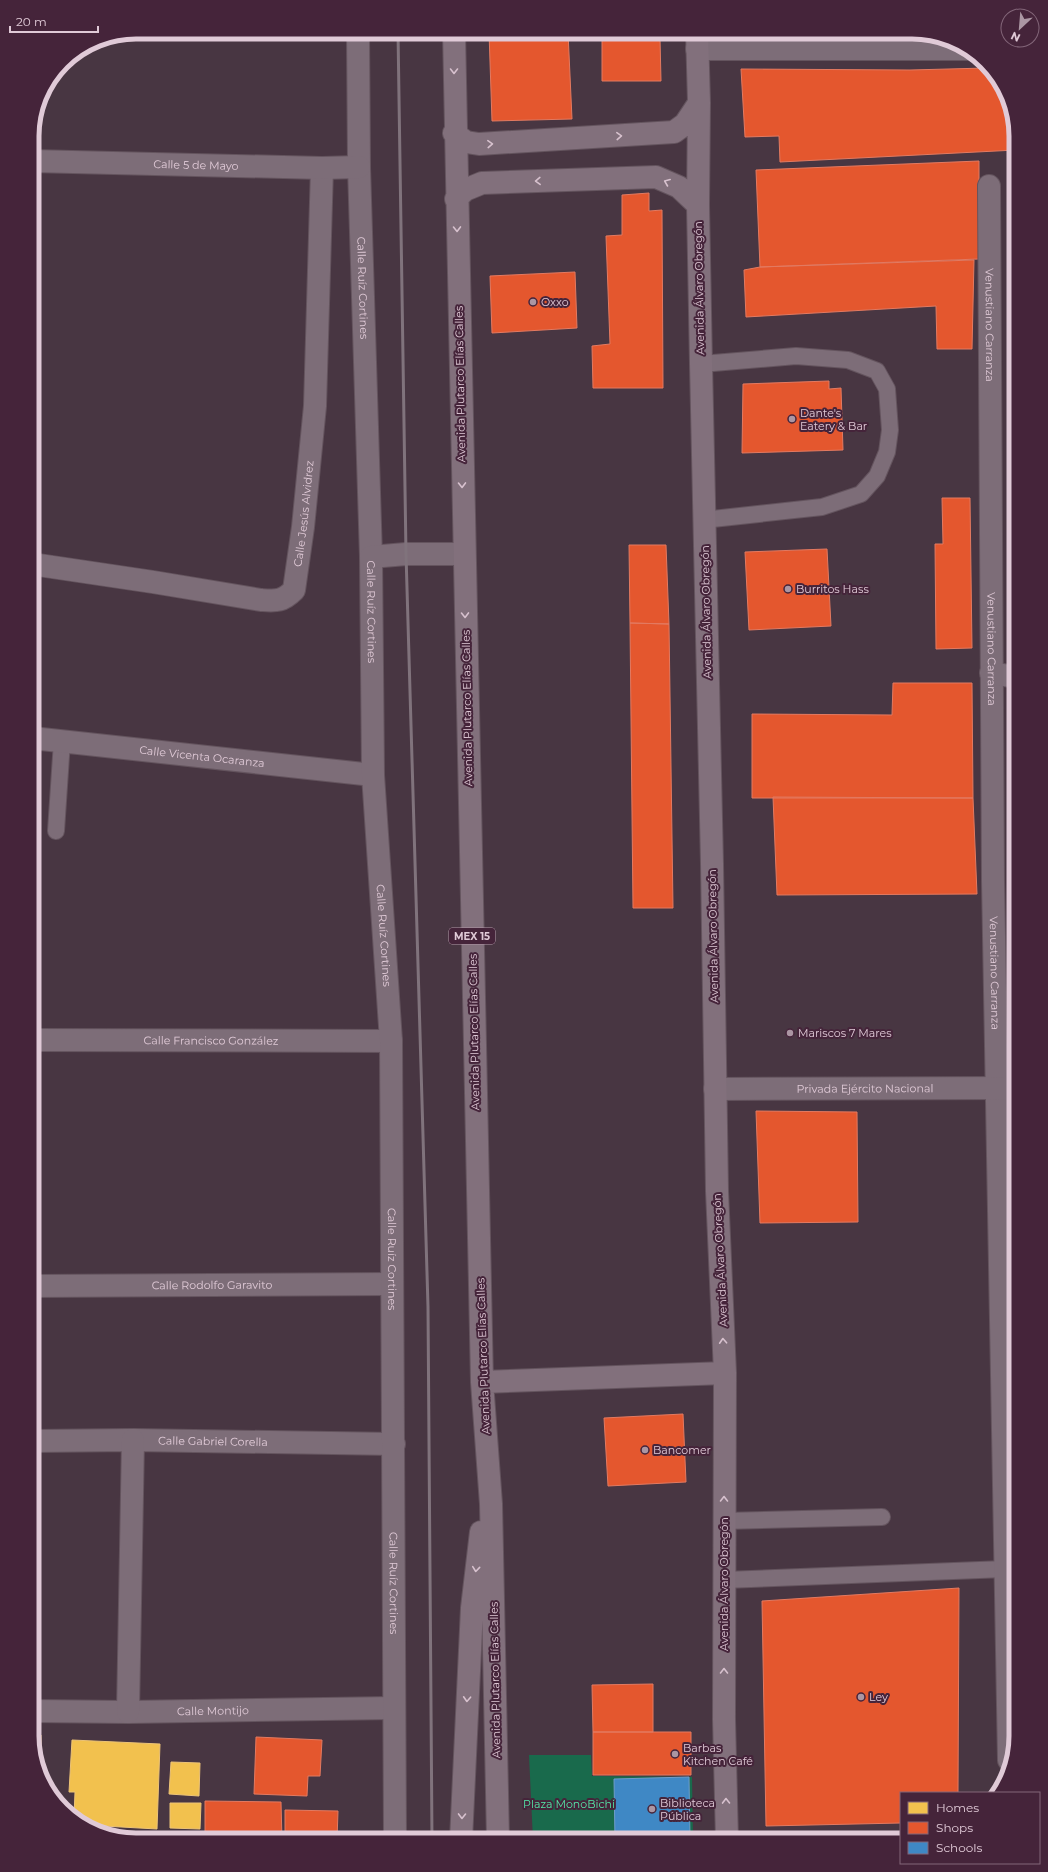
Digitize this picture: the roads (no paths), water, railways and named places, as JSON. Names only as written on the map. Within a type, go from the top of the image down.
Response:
[{"type":"highway","name":"Avenida Plutarco Elías Calles","points":[[454,39],[454,133],[482,1382],[491,1504],[498,1833]]},
{"type":"highway","name":"Avenida Álvaro Obregón","points":[[697,41],[699,103],[698,205],[712,864],[716,1191],[725,1373],[724,1719],[727,1833]]},
{"type":"highway","points":[[454,133],[466,142],[479,144],[674,132],[685,124],[699,103]]},
{"type":"highway","points":[[456,199],[465,190],[482,183],[656,177],[680,187],[698,205]]},
{"type":"highway","points":[[482,1382],[725,1373]]},
{"type":"highway","points":[[461,1833],[472,1608],[482,1527],[491,1504]]},
{"type":"street","name":"Calle Ruíz Cortines","points":[[358,39],[359,167],[371,557],[372,774],[391,1041],[395,1833]]},
{"type":"street","points":[[697,41],[954,49]]},
{"type":"street","name":"Calle 5 de Mayo","points":[[39,161],[322,168],[359,167]]},
{"type":"street","name":"Calle Jesús Alvidrez","points":[[39,565],[261,600],[277,601],[287,598],[294,590],[302,534],[315,406],[322,168]]},
{"type":"street","name":"Venustiano Carranza","points":[[989,186],[991,673],[1006,1087],[1005,1569],[1009,1741]]},
{"type":"street","points":[[371,557],[406,554],[464,554]]},
{"type":"street","points":[[991,673],[1009,676]]},
{"type":"street","name":"Calle Vicenta Ocaranza","points":[[39,739],[372,774]]},
{"type":"street","name":"Calle Francisco González","points":[[39,1040],[391,1041]]},
{"type":"street","name":"Privada Ejército Nacional","points":[[715,1089],[1006,1087]]},
{"type":"street","name":"Calle Rodolfo Garavito","points":[[39,1286],[392,1284]]},
{"type":"street","points":[[128,1712],[133,1440]]},
{"type":"street","name":"Calle Gabriel Corella","points":[[39,1441],[133,1440],[394,1444]]},
{"type":"street","name":"Calle Montijo","points":[[39,1711],[128,1712],[394,1708]]},
{"type":"lane","points":[[701,364],[796,356],[848,360],[877,371],[887,389],[890,430],[887,452],[877,476],[861,494],[822,507],[704,520]]},
{"type":"lane","points":[[56,831],[62,741]]},
{"type":"lane","points":[[724,1521],[882,1517]]},
{"type":"lane","points":[[724,1580],[1005,1569]]},
{"type":"railway","points":[[398,39],[406,554],[428,1307],[432,1833]]},
{"type":"place","name":"Oxxo","points":[[533,302]]},
{"type":"place","name":"Dante's Eatery & Bar","points":[[792,419]]},
{"type":"place","name":"Burritos Hass","points":[[788,589]]},
{"type":"place","name":"Mariscos 7 Mares","points":[[790,1033]]},
{"type":"place","name":"Bancomer","points":[[645,1450]]},
{"type":"place","name":"Ley","points":[[861,1697]]},
{"type":"place","name":"Barbas Kitchen Café","points":[[675,1754]]},
{"type":"place","name":"Biblioteca Pública","points":[[652,1809]]},
{"type":"park label","name":"Plaza MonoBichi","points":[[569,1804]]}]
